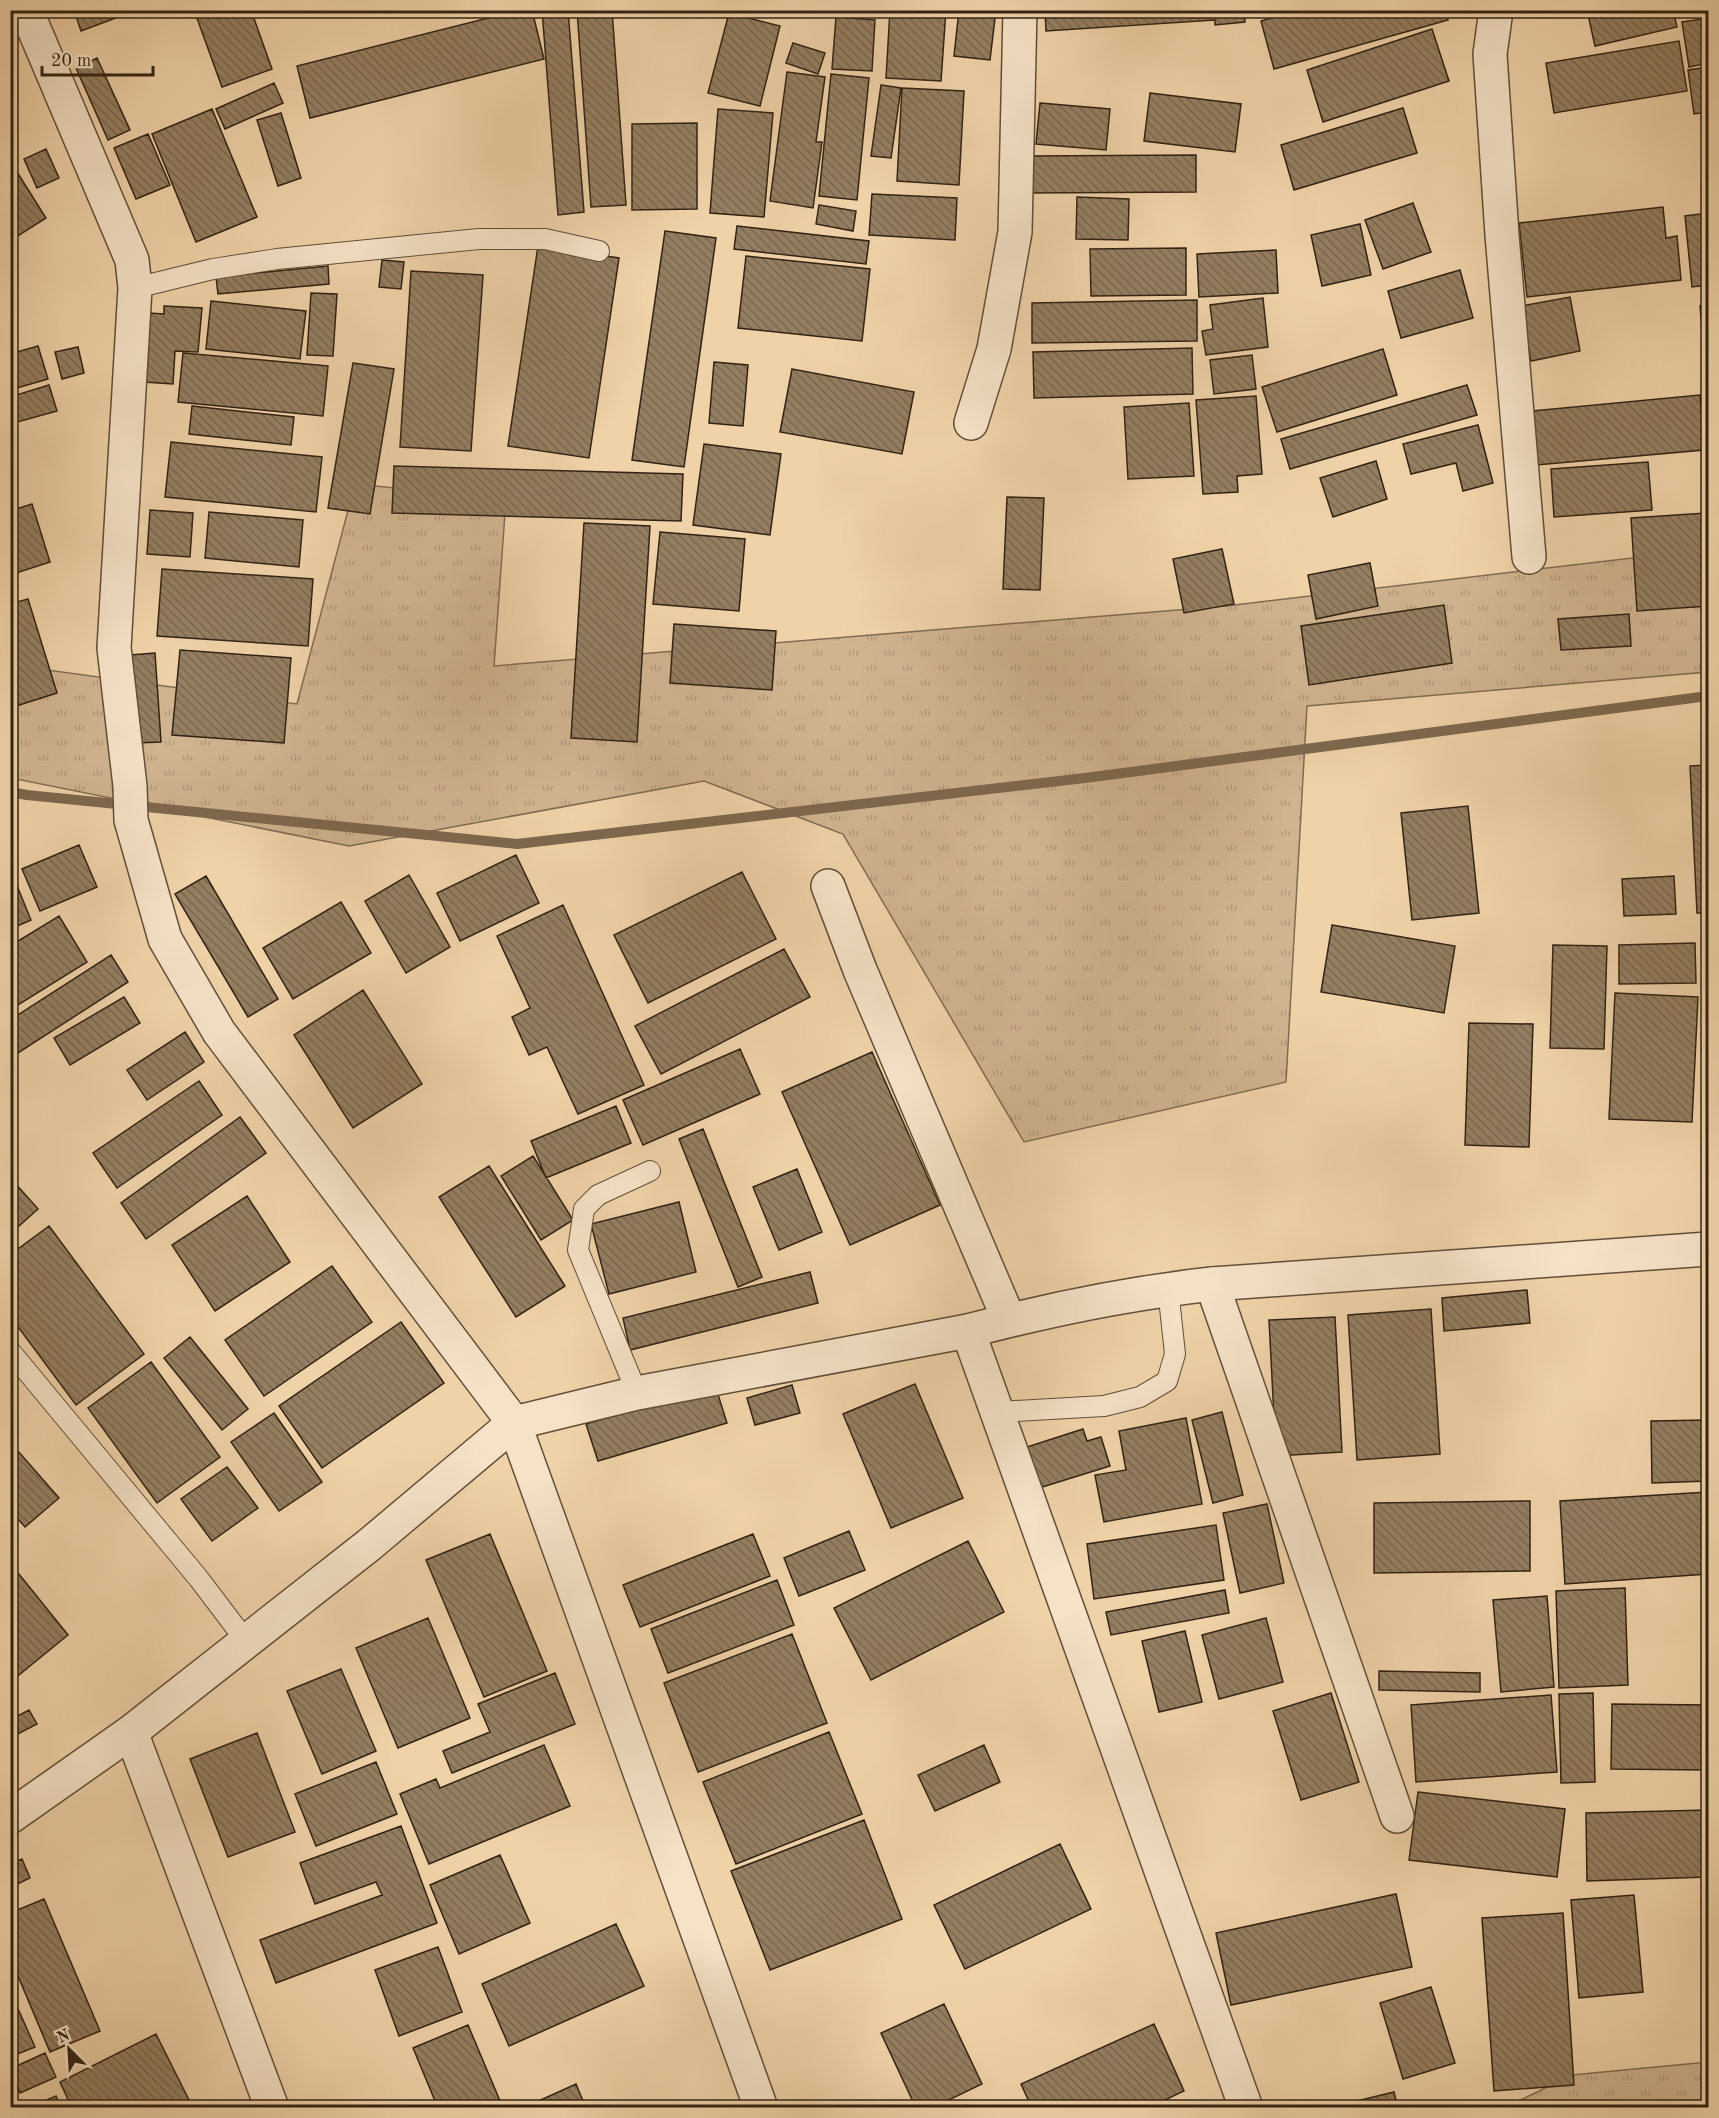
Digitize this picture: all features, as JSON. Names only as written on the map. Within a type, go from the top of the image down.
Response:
[{"type":"street","points":[[26,10],[132,260],[135,288],[114,648],[130,786],[131,820],[165,939],[219,1032],[514,1423],[761,2108]]},
{"type":"street","points":[[971,423],[994,349],[1015,232],[1020,10]]},
{"type":"street","points":[[1496,10],[1490,54],[1503,247],[1529,557]]},
{"type":"street","points":[[828,886],[860,970],[1009,1320]]},
{"type":"street","points":[[10,1817],[131,1732],[369,1545],[514,1423],[637,1394],[968,1331],[1009,1320],[1168,1288],[1708,1249]]},
{"type":"street","points":[[1212,1284],[1397,1816]]},
{"type":"street","points":[[968,1331],[1245,2108]]},
{"type":"street","points":[[131,1732],[272,2108]]},
{"type":"lane","points":[[135,288],[213,269],[277,259],[479,239],[545,239],[598,251]]},
{"type":"lane","points":[[637,1394],[578,1250],[584,1209],[598,1195],[650,1171]]},
{"type":"lane","points":[[997,1412],[1104,1406],[1140,1397],[1167,1380],[1174,1354],[1168,1288]]},
{"type":"lane","points":[[10,1351],[199,1579],[246,1641]]},
{"type":"green space","points":[[355,484],[506,499],[494,666],[1226,606],[1708,549],[1708,672],[1307,706],[1286,1082],[1024,1142],[843,834],[704,781],[349,846],[11,778],[11,665],[297,704]]},
{"type":"green space","points":[[1708,2062],[1708,2107],[1504,2108],[1572,2075]]},
{"type":"building","points":[[74,10],[137,10],[81,31]]},
{"type":"building","points":[[194,10],[251,10],[272,69],[222,87]]},
{"type":"building","points":[[520,10],[532,10],[544,59],[310,118],[297,66]]},
{"type":"building","points":[[542,10],[568,10],[584,212],[558,215]]},
{"type":"building","points":[[577,10],[612,10],[626,205],[591,207]]},
{"type":"building","points":[[890,10],[946,10],[941,81],[886,78]]},
{"type":"building","points":[[959,10],[996,10],[990,60],[954,56]]},
{"type":"building","points":[[1045,10],[1244,10],[1245,22],[1215,25],[1215,20],[1046,31]]},
{"type":"building","points":[[1299,10],[1445,10],[1448,20],[1274,69],[1261,21]]},
{"type":"building","points":[[1587,10],[1673,10],[1677,27],[1595,46]]},
{"type":"building","points":[[729,13],[780,26],[760,106],[708,93]]},
{"type":"building","points":[[836,17],[875,20],[872,71],[832,69]]},
{"type":"building","points":[[1708,18],[1708,63],[1689,67],[1682,22]]},
{"type":"building","points":[[1432,29],[1449,81],[1323,122],[1307,70]]},
{"type":"building","points":[[1679,41],[1687,91],[1554,113],[1546,63]]},
{"type":"building","points":[[793,43],[825,53],[818,74],[786,63]]},
{"type":"building","points":[[97,58],[130,130],[108,140],[76,68]]},
{"type":"building","points":[[1708,67],[1708,112],[1694,114],[1688,70]]},
{"type":"building","points":[[787,72],[825,77],[816,142],[822,142],[813,208],[770,201]]},
{"type":"building","points":[[831,74],[869,78],[857,200],[819,196]]},
{"type":"building","points":[[274,83],[283,103],[225,129],[216,109]]},
{"type":"building","points":[[881,85],[901,88],[891,158],[871,156]]},
{"type":"building","points":[[902,88],[964,91],[959,185],[897,181]]},
{"type":"building","points":[[1150,93],[1241,104],[1235,152],[1144,141]]},
{"type":"building","points":[[1040,103],[1110,109],[1106,150],[1036,144]]},
{"type":"building","points":[[1403,108],[1417,153],[1294,190],[1281,145]]},
{"type":"building","points":[[212,109],[257,217],[196,242],[152,134]]},
{"type":"building","points":[[718,109],[773,113],[764,217],[710,213]]},
{"type":"building","points":[[281,113],[301,178],[278,186],[257,120]]},
{"type":"building","points":[[697,123],[697,209],[632,210],[632,124]]},
{"type":"building","points":[[148,134],[170,185],[136,199],[114,148]]},
{"type":"building","points":[[46,149],[59,178],[37,188],[24,159]]},
{"type":"building","points":[[1196,155],[1196,192],[1027,193],[1027,156]]},
{"type":"building","points":[[17,172],[46,218],[10,241],[10,176]]},
{"type":"building","points":[[872,194],[957,198],[955,240],[869,235]]},
{"type":"building","points":[[1077,197],[1129,199],[1128,240],[1076,239]]},
{"type":"building","points":[[1413,203],[1431,252],[1383,269],[1365,220]]},
{"type":"building","points":[[819,205],[856,211],[853,231],[816,224]]},
{"type":"building","points":[[1663,207],[1666,238],[1677,236],[1681,280],[1527,297],[1519,223]]},
{"type":"building","points":[[1708,213],[1708,285],[1692,287],[1685,216]]},
{"type":"building","points":[[1360,224],[1371,275],[1322,286],[1311,235]]},
{"type":"building","points":[[737,226],[869,241],[866,264],[734,249]]},
{"type":"building","points":[[665,231],[716,238],[684,467],[632,460]]},
{"type":"building","points":[[538,246],[619,258],[589,458],[508,446]]},
{"type":"building","points":[[1186,248],[1186,295],[1091,296],[1090,249]]},
{"type":"building","points":[[1276,250],[1278,293],[1199,297],[1197,254]]},
{"type":"building","points":[[746,256],[870,269],[862,341],[738,328]]},
{"type":"building","points":[[382,260],[404,262],[401,289],[379,287]]},
{"type":"building","points":[[328,266],[329,284],[218,294],[216,277]]},
{"type":"building","points":[[1460,270],[1473,318],[1401,338],[1388,291]]},
{"type":"building","points":[[411,271],[483,275],[471,451],[400,447]]},
{"type":"building","points":[[311,293],[337,294],[333,356],[307,355]]},
{"type":"building","points":[[1570,297],[1580,351],[1531,361],[1521,306]]},
{"type":"building","points":[[1263,298],[1268,347],[1206,355],[1202,331],[1213,329],[1210,305]]},
{"type":"building","points":[[1197,300],[1197,341],[1032,343],[1032,303]]},
{"type":"building","points":[[211,301],[306,311],[300,359],[206,349]]},
{"type":"building","points":[[1708,305],[1708,383],[1706,383],[1700,306]]},
{"type":"building","points":[[164,306],[202,308],[198,352],[175,351],[173,384],[144,382],[149,313],[164,314]]},
{"type":"building","points":[[38,346],[48,379],[10,390],[10,354]]},
{"type":"building","points":[[78,347],[84,373],[62,379],[55,352]]},
{"type":"building","points":[[1192,348],[1193,394],[1034,398],[1033,352]]},
{"type":"building","points":[[1383,349],[1397,395],[1277,432],[1262,387]]},
{"type":"building","points":[[183,353],[328,366],[323,416],[178,402]]},
{"type":"building","points":[[1252,355],[1256,389],[1214,394],[1210,360]]},
{"type":"building","points":[[714,362],[748,365],[743,426],[709,423]]},
{"type":"building","points":[[353,363],[394,369],[370,514],[328,508]]},
{"type":"building","points":[[792,369],[914,392],[902,454],[780,432]]},
{"type":"building","points":[[49,385],[57,411],[10,424],[10,397]]},
{"type":"building","points":[[1467,385],[1477,415],[1290,469],[1281,439]]},
{"type":"building","points":[[1700,395],[1704,450],[1525,466],[1521,412]]},
{"type":"building","points":[[1256,396],[1262,474],[1237,476],[1238,492],[1203,494],[1196,400]]},
{"type":"building","points":[[1189,403],[1194,476],[1128,479],[1124,407]]},
{"type":"building","points":[[192,406],[294,417],[291,445],[189,434]]},
{"type":"building","points":[[1478,425],[1493,483],[1463,491],[1456,463],[1411,474],[1403,444]]},
{"type":"building","points":[[171,442],[322,457],[316,512],[165,497]]},
{"type":"building","points":[[704,444],[781,454],[770,535],[693,525]]},
{"type":"building","points":[[1376,461],[1387,499],[1333,517],[1320,478]]},
{"type":"building","points":[[1648,462],[1652,510],[1554,517],[1551,469]]},
{"type":"building","points":[[394,466],[683,474],[681,521],[392,513]]},
{"type":"building","points":[[1007,497],[1044,498],[1040,590],[1003,589]]},
{"type":"building","points":[[32,504],[50,562],[10,575],[10,511]]},
{"type":"building","points":[[150,510],[193,513],[190,557],[147,554]]},
{"type":"building","points":[[209,512],[303,520],[299,567],[205,558]]},
{"type":"building","points":[[1706,513],[1708,606],[1637,611],[1631,518]]},
{"type":"building","points":[[584,523],[650,526],[637,742],[571,738]]},
{"type":"building","points":[[660,532],[745,539],[739,611],[653,604]]},
{"type":"building","points":[[1222,549],[1234,604],[1184,613],[1173,559]]},
{"type":"building","points":[[1370,563],[1378,606],[1316,619],[1308,575]]},
{"type":"building","points":[[162,569],[313,579],[308,646],[157,636]]},
{"type":"building","points":[[28,599],[57,693],[10,708],[10,604]]},
{"type":"building","points":[[1444,605],[1452,663],[1309,685],[1301,626]]},
{"type":"building","points":[[1629,614],[1631,646],[1561,650],[1558,619]]},
{"type":"building","points":[[674,624],[776,631],[772,690],[670,683]]},
{"type":"building","points":[[180,650],[291,658],[284,743],[172,735]]},
{"type":"building","points":[[155,653],[161,742],[135,743],[130,655]]},
{"type":"building","points":[[1708,765],[1708,913],[1697,913],[1690,766]]},
{"type":"building","points":[[1468,806],[1479,913],[1412,920],[1401,813]]},
{"type":"building","points":[[79,845],[97,887],[40,911],[22,869]]},
{"type":"building","points":[[516,855],[539,903],[460,941],[437,893]]},
{"type":"building","points":[[10,871],[31,920],[10,929]]},
{"type":"building","points":[[742,872],[776,939],[648,1003],[614,935]]},
{"type":"building","points":[[409,875],[450,947],[406,973],[365,901]]},
{"type":"building","points":[[206,876],[278,999],[248,1017],[175,894]]},
{"type":"building","points":[[1674,876],[1676,914],[1624,916],[1622,879]]},
{"type":"building","points":[[341,902],[371,953],[293,999],[263,948]]},
{"type":"building","points":[[563,905],[644,1085],[578,1114],[547,1047],[529,1055],[512,1017],[530,1008],[497,936]]},
{"type":"building","points":[[59,916],[87,962],[10,1010],[10,946]]},
{"type":"building","points":[[1332,925],[1455,946],[1444,1013],[1321,992]]},
{"type":"building","points":[[1695,943],[1696,983],[1619,984],[1619,945]]},
{"type":"building","points":[[1553,945],[1607,946],[1604,1049],[1550,1048]]},
{"type":"building","points":[[784,949],[810,997],[661,1074],[635,1026]]},
{"type":"building","points":[[111,955],[128,982],[10,1058],[10,1020]]},
{"type":"building","points":[[363,990],[422,1084],[353,1128],[294,1035]]},
{"type":"building","points":[[1615,993],[1698,997],[1692,1122],[1609,1119]]},
{"type":"building","points":[[124,997],[140,1023],[70,1065],[54,1038]]},
{"type":"building","points":[[1469,1023],[1533,1024],[1529,1147],[1465,1145]]},
{"type":"building","points":[[185,1032],[204,1062],[147,1100],[127,1070]]},
{"type":"building","points":[[740,1049],[760,1094],[643,1145],[623,1100]]},
{"type":"building","points":[[872,1052],[940,1205],[850,1245],[782,1092]]},
{"type":"building","points":[[199,1081],[222,1115],[117,1188],[93,1153]]},
{"type":"building","points":[[616,1106],[631,1143],[546,1178],[531,1141]]},
{"type":"building","points":[[240,1117],[266,1153],[146,1239],[121,1203]]},
{"type":"building","points":[[703,1129],[762,1277],[738,1287],[679,1139]]},
{"type":"building","points":[[533,1156],[573,1220],[541,1240],[501,1176]]},
{"type":"building","points":[[489,1166],[565,1286],[516,1317],[439,1197]]},
{"type":"building","points":[[797,1169],[822,1232],[779,1250],[753,1187]]},
{"type":"building","points":[[14,1182],[38,1209],[10,1234],[10,1185]]},
{"type":"building","points":[[247,1196],[290,1262],[215,1311],[172,1245]]},
{"type":"building","points":[[679,1202],[696,1272],[609,1294],[591,1224]]},
{"type":"building","points":[[49,1226],[144,1354],[76,1405],[10,1316],[10,1255]]},
{"type":"building","points":[[332,1266],[372,1322],[264,1396],[225,1340]]},
{"type":"building","points":[[810,1272],[818,1303],[630,1350],[623,1318]]},
{"type":"building","points":[[1527,1290],[1530,1323],[1444,1331],[1442,1298]]},
{"type":"building","points":[[1431,1309],[1440,1454],[1357,1460],[1348,1315]]},
{"type":"building","points":[[1335,1317],[1342,1452],[1276,1456],[1269,1320]]},
{"type":"building","points":[[401,1322],[444,1383],[322,1468],[279,1406]]},
{"type":"building","points":[[190,1337],[248,1409],[222,1430],[164,1358]]},
{"type":"building","points":[[151,1362],[220,1457],[157,1503],[88,1408]]},
{"type":"building","points":[[915,1384],[963,1498],[891,1528],[843,1414]]},
{"type":"building","points":[[715,1385],[727,1423],[598,1461],[586,1424]]},
{"type":"building","points":[[792,1385],[800,1413],[755,1425],[747,1398]]},
{"type":"building","points":[[1222,1412],[1243,1495],[1213,1503],[1192,1420]]},
{"type":"building","points":[[274,1413],[322,1482],[279,1511],[231,1442]]},
{"type":"building","points":[[1186,1418],[1202,1504],[1104,1522],[1095,1475],[1126,1470],[1119,1431]]},
{"type":"building","points":[[1708,1420],[1708,1481],[1652,1483],[1651,1421]]},
{"type":"building","points":[[1083,1429],[1087,1441],[1101,1437],[1110,1466],[1039,1488],[1027,1447]]},
{"type":"building","points":[[10,1442],[59,1498],[25,1527],[10,1510]]},
{"type":"building","points":[[227,1467],[258,1508],[212,1541],[181,1499]]},
{"type":"building","points":[[1708,1492],[1708,1574],[1565,1584],[1560,1501]]},
{"type":"building","points":[[1530,1501],[1530,1571],[1374,1573],[1374,1503]]},
{"type":"building","points":[[1267,1504],[1284,1583],[1240,1593],[1223,1513]]},
{"type":"building","points":[[1216,1525],[1224,1580],[1094,1599],[1087,1544]]},
{"type":"building","points":[[849,1531],[865,1570],[799,1596],[784,1558]]},
{"type":"building","points":[[490,1534],[547,1671],[484,1697],[426,1560]]},
{"type":"building","points":[[753,1534],[770,1576],[640,1627],[623,1585]]},
{"type":"building","points":[[968,1541],[1004,1612],[871,1680],[834,1608]]},
{"type":"building","points":[[10,1563],[68,1635],[14,1679],[10,1675]]},
{"type":"building","points":[[777,1580],[794,1625],[668,1673],[651,1629]]},
{"type":"building","points":[[1625,1588],[1628,1685],[1559,1688],[1556,1591]]},
{"type":"building","points":[[1225,1590],[1229,1613],[1111,1635],[1106,1612]]},
{"type":"building","points":[[1547,1596],[1554,1687],[1501,1692],[1493,1600]]},
{"type":"building","points":[[428,1618],[470,1718],[398,1748],[356,1648]]},
{"type":"building","points":[[1266,1618],[1283,1682],[1219,1699],[1202,1635]]},
{"type":"building","points":[[1185,1631],[1202,1702],[1159,1712],[1142,1641]]},
{"type":"building","points":[[792,1634],[827,1723],[698,1772],[664,1683]]},
{"type":"building","points":[[341,1669],[376,1751],[322,1774],[287,1691]]},
{"type":"building","points":[[1379,1671],[1480,1673],[1480,1692],[1379,1690]]},
{"type":"building","points":[[555,1673],[575,1724],[452,1773],[443,1751],[490,1732],[478,1704]]},
{"type":"building","points":[[1331,1693],[1359,1782],[1301,1800],[1273,1711]]},
{"type":"building","points":[[1593,1693],[1595,1782],[1561,1783],[1559,1694]]},
{"type":"building","points":[[1551,1695],[1557,1772],[1416,1782],[1411,1705]]},
{"type":"building","points":[[1612,1704],[1708,1705],[1708,1770],[1611,1769]]},
{"type":"building","points":[[29,1710],[37,1724],[10,1738],[10,1720]]},
{"type":"building","points":[[829,1732],[862,1814],[736,1864],[703,1782]]},
{"type":"building","points":[[257,1733],[295,1832],[228,1857],[190,1759]]},
{"type":"building","points":[[544,1745],[570,1806],[429,1864],[400,1794],[436,1779],[440,1788]]},
{"type":"building","points":[[984,1745],[1000,1782],[935,1811],[918,1775]]},
{"type":"building","points":[[376,1762],[397,1814],[316,1846],[295,1794]]},
{"type":"building","points":[[1418,1792],[1565,1809],[1557,1877],[1409,1860]]},
{"type":"building","points":[[1708,1810],[1708,1877],[1587,1881],[1586,1813]]},
{"type":"building","points":[[864,1820],[902,1919],[770,1970],[731,1871]]},
{"type":"building","points":[[401,1826],[437,1923],[276,1983],[260,1940],[382,1895],[376,1882],[315,1904],[300,1863]]},
{"type":"building","points":[[1060,1844],[1091,1909],[965,1969],[934,1905]]},
{"type":"building","points":[[500,1855],[530,1923],[459,1954],[430,1885]]},
{"type":"building","points":[[22,1859],[30,1878],[11,1887],[10,1864]]},
{"type":"building","points":[[1396,1894],[1412,1967],[1231,2005],[1216,1933]]},
{"type":"building","points":[[1634,1895],[1643,1992],[1579,1998],[1571,1900]]},
{"type":"building","points":[[44,1899],[100,2031],[50,2052],[10,1957],[10,1913]]},
{"type":"building","points":[[1563,1913],[1574,2085],[1494,2091],[1482,1918]]},
{"type":"building","points":[[616,1924],[644,1986],[509,2046],[482,1984]]},
{"type":"building","points":[[438,1947],[462,2012],[399,2036],[375,1970]]},
{"type":"building","points":[[10,1982],[15,1991],[11,1993],[35,2047],[10,2057]]},
{"type":"building","points":[[1431,1987],[1455,2063],[1403,2079],[1380,2003]]},
{"type":"building","points":[[944,2004],[982,2084],[932,2108],[916,2108],[881,2033]]},
{"type":"building","points":[[1154,2024],[1184,2091],[1148,2108],[1032,2108],[1021,2084]]},
{"type":"building","points":[[468,2025],[503,2108],[438,2108],[413,2048]]},
{"type":"building","points":[[156,2034],[192,2106],[188,2108],[72,2108],[60,2082]]},
{"type":"building","points":[[45,2053],[56,2077],[20,2093],[10,2069]]},
{"type":"building","points":[[576,2084],[586,2108],[523,2108]]},
{"type":"building","points":[[1394,2092],[1398,2108],[1328,2108]]},
{"type":"building","points":[[13,2096],[18,2108],[10,2108],[10,2097]]},
{"type":"building","points":[[56,2096],[61,2108],[28,2108]]},
{"type":"waterway","points":[[10,792],[517,844],[1085,778],[1708,696]]}]
